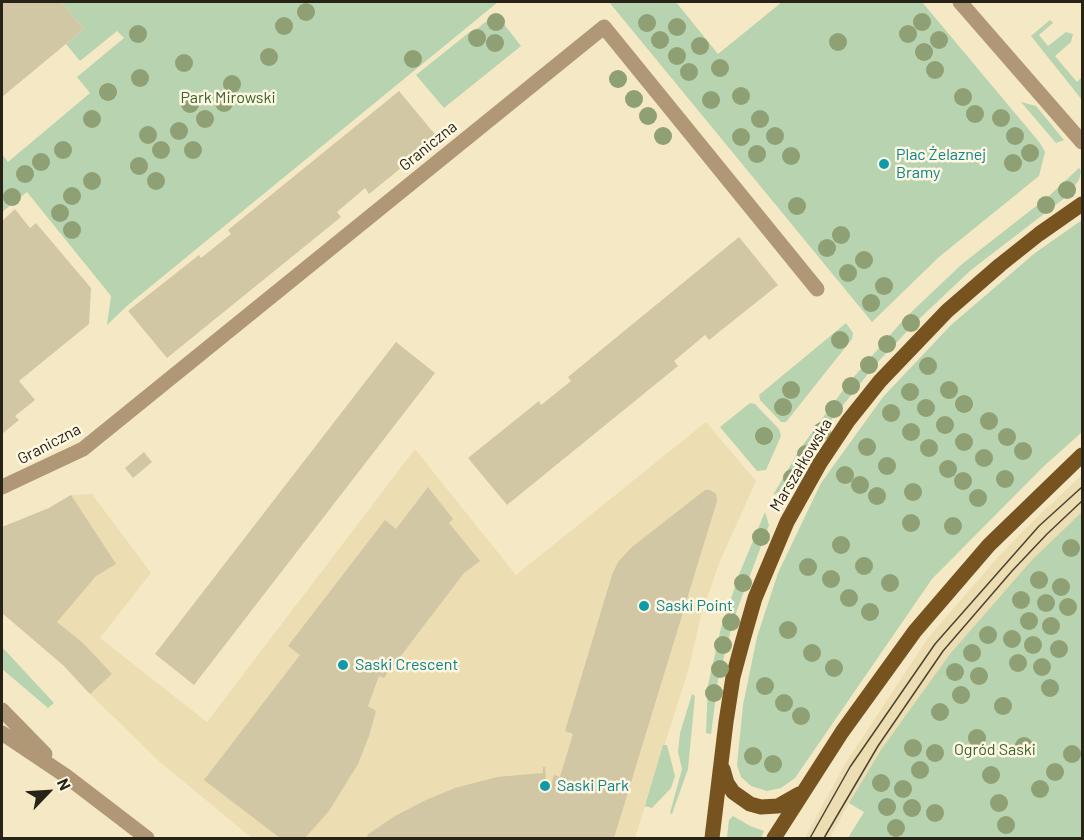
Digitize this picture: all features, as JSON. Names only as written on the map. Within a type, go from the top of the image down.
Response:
[{"type":"main road","name":"Marszałkowska","points":[[712,838],[733,677],[755,598],[787,522],[820,464],[848,421],[880,381],[947,311],[1008,259],[1083,204]]},
{"type":"main road","points":[[774,838],[842,732],[915,631],[989,544],[1083,455]]},
{"type":"main road","points":[[722,759],[727,783],[740,798],[750,804],[761,807],[778,806],[789,801],[808,786]]},
{"type":"street","points":[[960,2],[1083,142]]},
{"type":"street","name":"Graniczna","points":[[2,487],[83,449],[604,27],[817,289]]},
{"type":"street","points":[[2,710],[66,776]]},
{"type":"street","points":[[2,733],[66,776],[147,838]]},
{"type":"shaded area","points":[[706,422],[756,481],[720,561],[701,615],[689,668],[635,838],[252,838],[160,762],[63,665],[2,613],[2,527],[49,508],[71,495],[92,494],[151,573],[100,638],[207,722],[415,449],[516,575]]},
{"type":"shaded area","points":[[1082,475],[1082,524],[852,803],[849,803],[830,838],[805,838],[845,764],[928,638],[998,557]]},
{"type":"green space","name":"Park Mirowski","points":[[61,2],[498,2],[128,305],[107,325],[111,296],[27,192],[2,212],[2,154],[8,162],[90,93],[77,77],[124,38],[117,31],[80,61],[66,44],[84,29]]},
{"type":"green space","name":"Plac Żelaznej Bramy","points":[[609,2],[676,2],[718,54],[782,2],[922,2],[1040,143],[1045,152],[1039,176],[939,257],[872,322]]},
{"type":"green space","points":[[496,14],[521,46],[444,108],[416,75]]},
{"type":"green space","points":[[1050,20],[1053,23],[1039,35],[1048,46],[1066,32],[1073,34],[1071,42],[1055,56],[1077,82],[1082,77],[1082,100],[1031,36]]},
{"type":"green space","points":[[1021,102],[1036,106],[1064,140],[1056,143]]},
{"type":"green space","points":[[1079,168],[1081,171],[1079,180],[1066,197],[971,270],[875,365],[832,419],[785,489],[773,495],[800,449],[846,386],[904,319],[962,264],[1049,196]]},
{"type":"green space","points":[[1082,220],[1082,432],[1043,467],[932,579],[795,778],[781,788],[767,791],[751,786],[741,777],[737,765],[743,705],[757,637],[778,573],[821,483],[883,397],[951,325],[1035,253]]},
{"type":"green space","points":[[846,323],[853,333],[852,339],[786,422],[781,422],[760,400],[759,395]]},
{"type":"green space","points":[[750,403],[755,404],[779,429],[781,436],[766,470],[757,471],[720,427]]},
{"type":"green space","points":[[765,512],[769,525],[734,618],[718,680],[711,734],[706,733],[708,685],[721,628],[740,572]]},
{"type":"green space","name":"Ogród Saski","points":[[1082,512],[1082,838],[848,838],[864,812],[849,803],[881,750],[950,654],[1032,560]]},
{"type":"green space","points":[[2,647],[54,703],[48,708],[2,669]]},
{"type":"green space","points":[[692,694],[695,696],[688,769],[672,814],[670,813],[682,769],[678,752],[680,733]]},
{"type":"green space","points":[[663,745],[667,745],[675,776],[671,788],[652,808],[645,806]]},
{"type":"green space","points":[[733,816],[764,831],[761,838],[727,838],[729,820]]},
{"type":"building","points":[[2,2],[61,2],[84,29],[2,97]]},
{"type":"building","points":[[399,91],[438,138],[369,194],[365,188],[337,212],[341,217],[167,358],[128,311],[199,255],[201,258],[231,234],[228,230]]},
{"type":"building","points":[[15,209],[30,228],[36,223],[91,288],[89,324],[19,381],[35,400],[15,416],[19,420],[2,434],[2,221]]},
{"type":"building","points":[[739,237],[778,285],[709,340],[705,335],[674,361],[678,366],[507,505],[468,458],[539,401],[541,405],[571,381],[568,377]]},
{"type":"building","points":[[396,342],[435,373],[194,685],[155,654]]},
{"type":"building","points":[[144,452],[152,462],[133,478],[125,468]]},
{"type":"building","name":"Saski Crescent","points":[[428,487],[453,519],[449,523],[480,561],[464,573],[384,678],[379,676],[368,706],[376,711],[369,736],[358,764],[329,811],[305,838],[280,838],[204,780],[300,655],[288,646],[385,520],[396,529]]},
{"type":"building","points":[[705,490],[716,494],[717,501],[614,838],[366,838],[395,816],[455,788],[497,777],[543,773],[543,767],[545,767],[546,783],[551,785],[554,775],[560,777],[573,734],[565,731],[612,575],[618,562],[632,547]]},
{"type":"building","points":[[71,495],[116,564],[96,576],[57,622],[83,643],[112,674],[90,694],[63,665],[2,613],[2,527],[49,508]]},
{"type":"tram line","points":[[810,838],[850,767],[935,644],[1039,526],[1082,487]]},
{"type":"tram line","points":[[824,838],[878,746],[943,651],[1012,571],[1082,501]]},
{"type":"place","name":"Plac Żelaznej Bramy","points":[[884,164]]},
{"type":"place","name":"Saski Point","points":[[644,606]]},
{"type":"place","name":"Saski Crescent","points":[[343,665]]},
{"type":"place","name":"Saski Park","points":[[545,786]]}]
